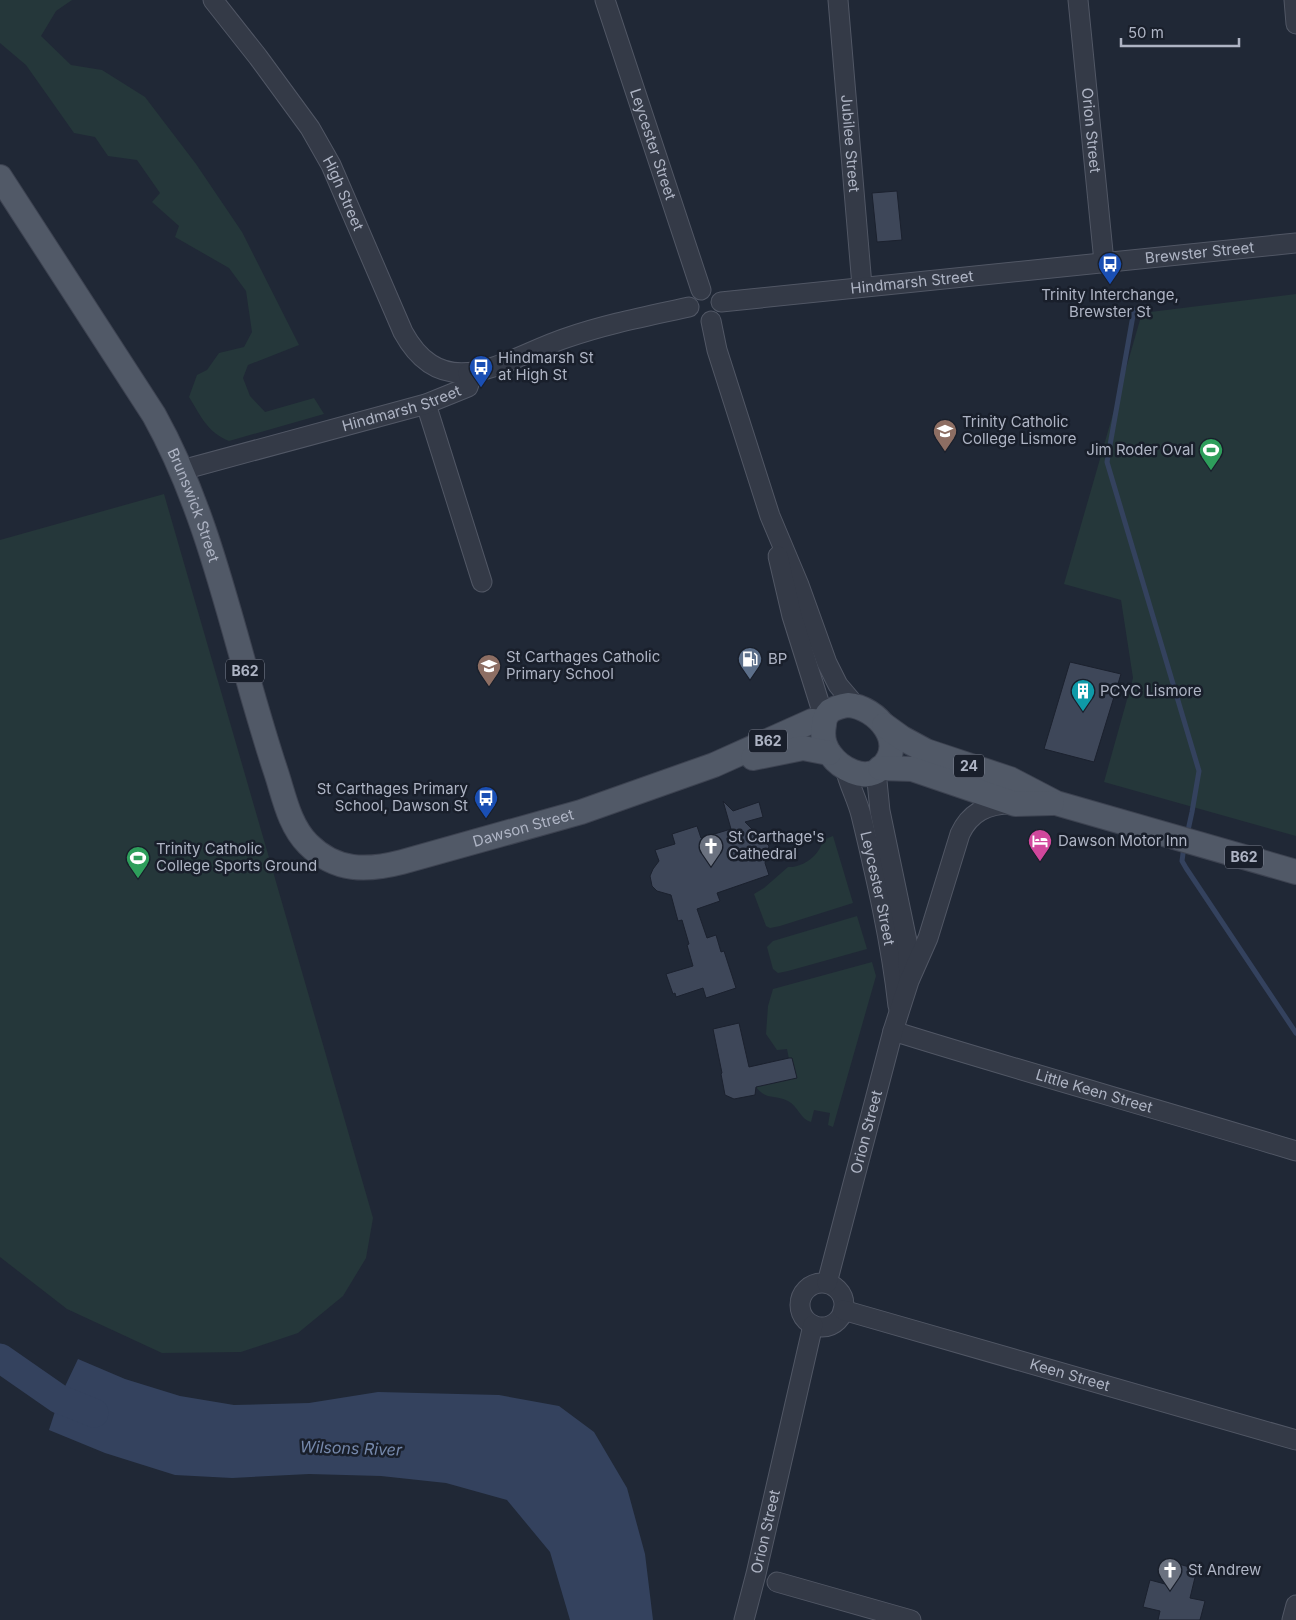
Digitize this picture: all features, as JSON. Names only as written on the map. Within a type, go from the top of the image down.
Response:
[{"type":"main road","name":"Brunswick Street","points":[[0,177],[154,415],[182,470],[212,557],[287,807],[299,833],[318,853],[328,859]]},
{"type":"main road","name":"B62","points":[[825,718],[831,711],[839,707],[855,705]]},
{"type":"main road","points":[[855,705],[865,709],[884,725],[891,739],[888,760],[878,770]]},
{"type":"main road","name":"Dawson Street","points":[[328,859],[344,866],[380,868],[581,812],[714,764],[812,721],[825,718]]},
{"type":"main road","points":[[825,718],[824,738],[837,761]]},
{"type":"main road","name":"24","points":[[884,725],[902,738],[926,751],[1010,779],[1056,803]]},
{"type":"main road","name":"Dawson Street","points":[[714,764],[803,748],[837,761]]},
{"type":"main road","name":"B62","points":[[837,761],[860,773],[868,774],[878,770],[912,769],[1015,804],[1056,803],[1296,872]]},
{"type":"street","name":"High Street","points":[[213,0],[310,128],[331,165],[411,347],[424,360],[440,369],[457,373],[468,373]]},
{"type":"street","name":"Leycester Street","points":[[606,0],[701,290]]},
{"type":"street","name":"Jubilee Street","points":[[838,0],[862,286]]},
{"type":"street","name":"Orion Street","points":[[1078,0],[1104,262]]},
{"type":"street","points":[[1294,0],[1296,24]]},
{"type":"street","name":"Brewster Street","points":[[1104,262],[1296,243]]},
{"type":"street","name":"Hindmarsh Street","points":[[721,302],[1104,262]]},
{"type":"street","points":[[701,290],[715,293],[721,302],[718,315],[711,321],[698,321],[692,315],[689,307],[693,295],[701,290]]},
{"type":"street","name":"Hindmarsh Street","points":[[182,470],[426,404],[468,387],[470,382],[468,373],[490,369],[566,338],[626,321],[689,307]]},
{"type":"street","points":[[711,321],[717,350],[770,516],[799,585],[827,663],[838,685],[855,705]]},
{"type":"street","points":[[426,404],[482,582]]},
{"type":"street","points":[[770,516],[792,616],[825,718]]},
{"type":"street","name":"Leycester Street","points":[[837,761],[861,814],[889,948],[899,1012]]},
{"type":"street","name":"Orion Street","points":[[878,770],[880,811],[906,941],[909,981]]},
{"type":"street","name":"Orion Street","points":[[827,1283],[893,1031],[909,981],[928,938],[960,834],[964,825],[981,809],[995,805],[1015,804]]},
{"type":"street","name":"Little Keen Street","points":[[893,1031],[978,1058],[1097,1091],[1296,1151]]},
{"type":"street","points":[[827,1283],[840,1292],[843,1298],[843,1310],[838,1319],[829,1326],[818,1327],[808,1322],[801,1313],[800,1298],[805,1290],[813,1284],[827,1283]]},
{"type":"street","name":"Keen Street","points":[[843,1310],[1296,1440]]},
{"type":"street","name":"Orion Street","points":[[744,1620],[813,1325]]},
{"type":"street","points":[[776,1582],[872,1615],[911,1620]]},
{"type":"street","points":[[1292,1620],[1296,1605]]},
{"type":"shaded area","points":[[0,0],[72,0],[56,11],[41,36],[71,65],[102,70],[145,97],[196,164],[242,232],[299,345],[248,365],[243,378],[250,396],[265,412],[314,398],[324,414],[229,441],[215,433],[205,423],[189,397],[197,375],[207,370],[219,353],[244,347],[252,332],[246,291],[229,268],[175,237],[179,226],[152,202],[160,193],[137,160],[108,156],[95,137],[74,133],[26,65],[0,43]]},
{"type":"shaded area","points":[[1296,294],[1296,836],[1104,782],[1133,678],[1121,600],[1064,584],[1142,313]]},
{"type":"shaded area","name":"Trinity Catholic College Sports Ground","points":[[164,494],[373,1218],[366,1258],[343,1296],[298,1333],[241,1352],[162,1353],[67,1309],[0,1257],[0,540]]},
{"type":"shaded area","points":[[833,836],[853,903],[780,926],[770,928],[766,926],[754,894],[764,888],[788,867],[805,863],[815,855],[823,840]]},
{"type":"shaded area","points":[[857,916],[867,949],[788,971],[778,973],[773,969],[767,947],[773,941]]},
{"type":"shaded area","points":[[872,962],[876,976],[833,1127],[828,1125],[830,1113],[814,1110],[811,1122],[804,1118],[788,1101],[767,1096],[756,1087],[797,1078],[792,1058],[789,1059],[787,1049],[777,1050],[766,1034],[768,1006],[773,989]]},
{"type":"water","points":[[78,1359],[125,1379],[180,1396],[234,1405],[309,1403],[378,1392],[499,1395],[559,1406],[594,1432],[627,1488],[645,1554],[653,1620],[570,1620],[550,1552],[507,1500],[446,1483],[381,1476],[309,1474],[232,1478],[175,1475],[105,1453],[49,1430],[59,1399]]},
{"type":"building","points":[[897,191],[902,240],[877,242],[872,193]]},
{"type":"building","name":"PCYC Lismore","points":[[1070,662],[1121,674],[1094,762],[1044,749]]},
{"type":"building","name":"St Carthage's Cathedral","points":[[723,801],[733,811],[759,802],[763,817],[745,822],[769,846],[765,863],[769,875],[717,893],[720,901],[697,909],[707,938],[716,935],[721,952],[724,951],[736,988],[706,998],[703,988],[676,997],[675,993],[673,994],[666,974],[693,966],[682,920],[678,921],[671,895],[657,891],[652,886],[650,876],[659,861],[655,850],[675,844],[672,834],[697,826],[701,838],[731,829]]},
{"type":"building","points":[[739,1023],[749,1067],[792,1058],[797,1078],[756,1087],[755,1095],[734,1099],[725,1095],[713,1029]]},
{"type":"building","name":"St Andrew","points":[[1171,1562],[1197,1569],[1190,1598],[1205,1601],[1200,1620],[1158,1620],[1160,1611],[1143,1607],[1150,1580],[1165,1584]]},
{"type":"waterway","points":[[1134,310],[1107,462],[1199,771],[1187,835]]},
{"type":"waterway","points":[[1184,846],[1182,861],[1186,868],[1296,1033]]},
{"type":"waterway","name":"Wilsons River","points":[[0,1358],[59,1399],[94,1413]]},
{"type":"place","name":"Trinity Interchange, Brewster St","points":[[1110,285]]},
{"type":"place","name":"Hindmarsh St at High St","points":[[481,388]]},
{"type":"place","name":"Trinity Catholic College Lismore","points":[[945,452]]},
{"type":"place","name":"Jim Roder Oval","points":[[1211,471]]},
{"type":"place","name":"BP","points":[[750,680]]},
{"type":"place","name":"St Carthages Catholic Primary School","points":[[489,687]]},
{"type":"place","name":"PCYC Lismore","points":[[1083,712]]},
{"type":"place","name":"St Carthages Primary School, Dawson St","points":[[486,819]]},
{"type":"place","name":"Dawson Motor Inn","points":[[1040,862]]},
{"type":"place","name":"St Carthage's Cathedral","points":[[711,867]]},
{"type":"place","name":"Trinity Catholic College Sports Ground","points":[[138,879]]},
{"type":"place","name":"St Andrew","points":[[1170,1591]]}]
